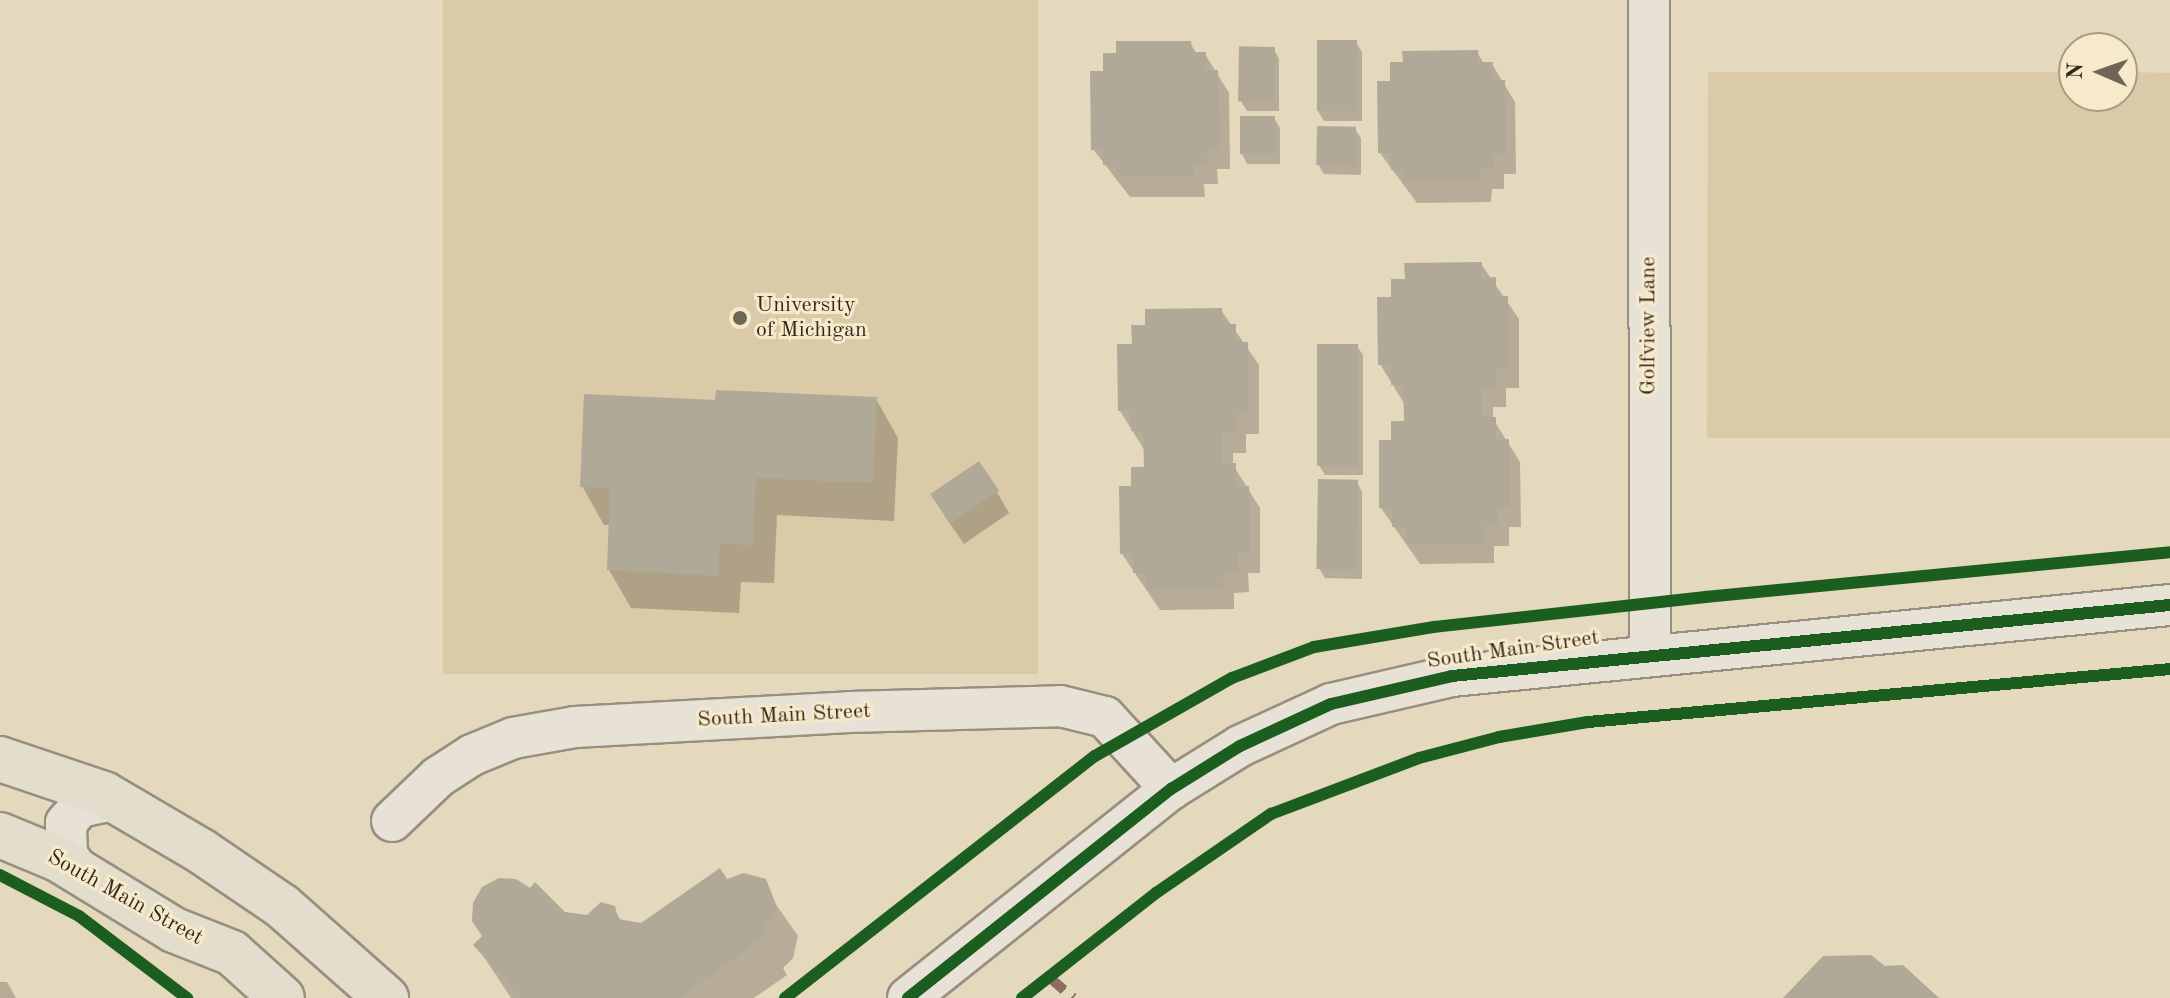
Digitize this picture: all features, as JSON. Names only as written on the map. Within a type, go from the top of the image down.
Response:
[{"type":"main road","points":[[19,765],[113,800],[282,906],[386,998]]},
{"type":"main road","name":"South Main Street","points":[[1,835],[79,872],[174,930],[232,953],[282,998]]},
{"type":"street","name":"Golfview Lane","points":[[1649,0],[1650,653]]},
{"type":"street","name":"South Main Street","points":[[908,998],[1171,789],[1240,746],[1331,704],[1452,676],[1650,653],[2170,605]]},
{"type":"street","name":"South Main Street","points":[[392,821],[438,777],[472,755],[513,738],[575,727],[850,712],[1060,706],[1105,717],[1171,789]]},
{"type":"street","points":[[1,835],[28,834],[46,820],[49,797],[19,765]]},
{"type":"street","points":[[79,872],[67,855],[66,823],[80,807],[113,800]]},
{"type":"shaded area","name":"University of Michigan","points":[[443,0],[1038,0],[1038,674],[443,674]]},
{"type":"shaded area","points":[[1708,72],[2058,72],[2058,112],[2138,112],[2138,72],[2170,73],[2170,438],[1707,438]]},
{"type":"building","points":[[1317,40],[1357,40],[1357,111],[1317,111]]},
{"type":"building","points":[[1116,41],[1191,41],[1192,52],[1206,52],[1206,70],[1218,70],[1219,149],[1207,149],[1207,164],[1194,164],[1194,176],[1116,177],[1116,165],[1103,165],[1103,150],[1091,150],[1090,71],[1103,71],[1103,53],[1116,53]]},
{"type":"building","points":[[1239,46],[1275,47],[1274,102],[1238,101]]},
{"type":"building","points":[[1478,50],[1479,62],[1493,62],[1493,80],[1505,80],[1506,154],[1493,154],[1494,169],[1481,169],[1480,182],[1403,182],[1403,170],[1391,170],[1390,153],[1378,153],[1377,81],[1390,81],[1390,62],[1403,62],[1402,51]]},
{"type":"building","points":[[1240,116],[1275,116],[1275,154],[1240,154]]},
{"type":"building","points":[[1317,126],[1356,127],[1355,166],[1316,165]]},
{"type":"building","points":[[1482,262],[1482,278],[1496,277],[1496,296],[1508,296],[1508,368],[1495,368],[1496,387],[1482,387],[1482,417],[1496,417],[1496,440],[1509,439],[1510,507],[1498,507],[1498,526],[1483,526],[1483,543],[1406,544],[1406,527],[1392,527],[1392,508],[1379,508],[1379,440],[1391,440],[1391,421],[1404,421],[1403,385],[1391,385],[1390,365],[1378,365],[1377,297],[1391,297],[1391,279],[1405,279],[1404,263]]},
{"type":"building","points":[[1222,308],[1223,324],[1236,324],[1236,342],[1248,342],[1248,414],[1235,414],[1235,433],[1222,433],[1222,463],[1236,463],[1236,486],[1249,486],[1250,553],[1238,553],[1238,572],[1223,572],[1223,589],[1146,590],[1146,573],[1133,573],[1133,554],[1120,554],[1119,486],[1131,486],[1131,467],[1144,467],[1143,431],[1131,431],[1130,411],[1118,411],[1117,344],[1132,344],[1131,325],[1145,325],[1145,309]]},
{"type":"building","points":[[1317,344],[1358,344],[1358,466],[1317,466]]},
{"type":"building","points":[[716,390],[877,397],[873,483],[756,478],[753,545],[720,544],[718,576],[607,570],[610,488],[580,487],[584,394],[715,400]]},
{"type":"building","points":[[979,461],[999,491],[950,524],[930,494]]},
{"type":"building","points":[[1318,479],[1358,480],[1356,570],[1316,569]]},
{"type":"building","points":[[720,868],[727,879],[744,873],[766,879],[777,907],[762,928],[766,935],[680,998],[522,998],[473,945],[482,936],[472,921],[473,903],[482,887],[499,878],[516,879],[530,888],[535,882],[565,912],[587,915],[601,902],[615,906],[618,919],[641,923]]},
{"type":"building","points":[[1871,955],[1885,966],[1903,965],[1939,998],[1783,998],[1823,956]]},
{"type":"marked path","points":[[1049,977],[1073,998]]},
{"type":"cycle path","points":[[785,998],[1095,756],[1232,678],[1314,647],[1434,627],[2170,552]]},
{"type":"cycle path","points":[[908,998],[1171,789],[1240,746],[1331,704],[1452,676],[2170,605]]},
{"type":"cycle path","points":[[1022,998],[1156,893],[1271,814],[1419,758],[1499,737],[1588,722],[2170,669]]},
{"type":"cycle path","points":[[0,875],[79,916],[187,998]]},
{"type":"place","name":"University of Michigan","points":[[740,318]]}]
